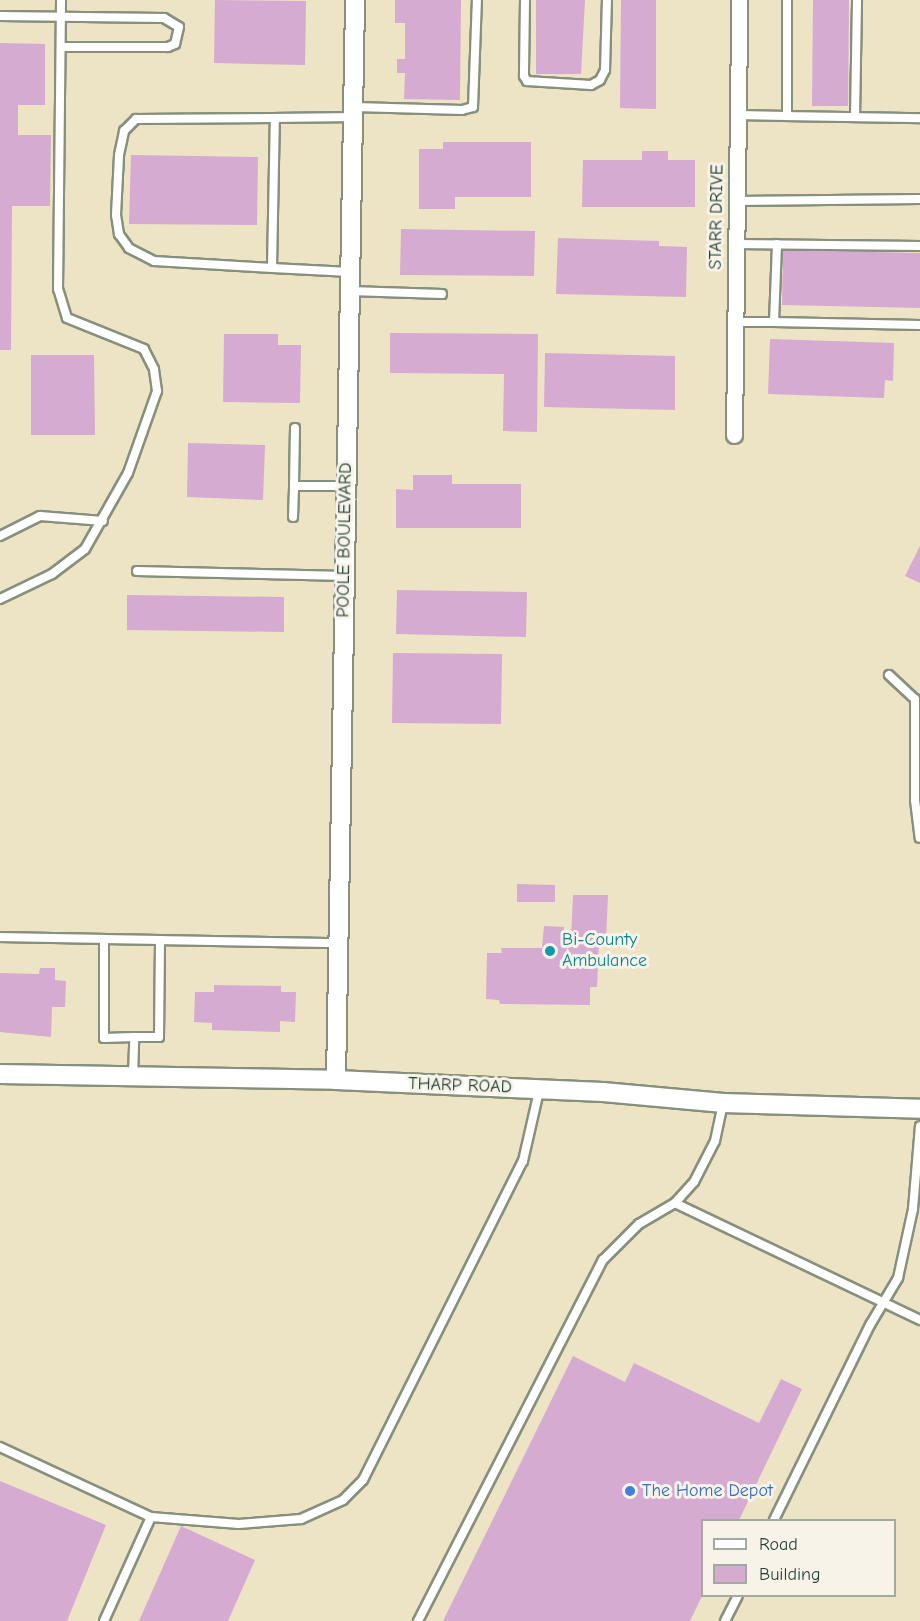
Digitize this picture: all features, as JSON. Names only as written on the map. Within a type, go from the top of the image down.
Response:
[{"type":"street","name":"POOLE BOULEVARD","points":[[336,1080],[355,0]]},
{"type":"street","name":"STARR DRIVE","points":[[734,435],[739,0]]},
{"type":"street","name":"THARP ROAD","points":[[0,1074],[336,1080],[539,1089],[723,1103],[920,1109]]},
{"type":"lane","points":[[0,598],[52,574],[85,549],[103,521],[128,473],[157,391],[154,369],[144,349],[67,318],[58,289],[62,0]]},
{"type":"lane","points":[[350,272],[154,261],[129,248],[119,234],[116,215],[118,155],[124,131],[136,119],[274,118],[353,112],[462,110],[473,107],[477,0]]},
{"type":"lane","points":[[525,0],[524,76],[527,81],[591,85],[600,80],[605,70],[607,0]]},
{"type":"lane","points":[[787,0],[787,116]]},
{"type":"lane","points":[[855,117],[857,0]]},
{"type":"lane","points":[[0,16],[164,18],[175,21],[178,36],[168,48],[61,47]]},
{"type":"lane","points":[[738,115],[920,118]]},
{"type":"lane","points":[[272,268],[274,118]]},
{"type":"lane","points":[[737,201],[920,199]]},
{"type":"lane","points":[[736,244],[920,246]]},
{"type":"lane","points":[[774,322],[777,244]]},
{"type":"lane","points":[[350,291],[442,294]]},
{"type":"lane","points":[[736,322],[920,325]]},
{"type":"lane","points":[[293,517],[295,428]]},
{"type":"lane","points":[[294,486],[346,486]]},
{"type":"lane","points":[[0,536],[39,516],[103,521]]},
{"type":"lane","points":[[137,571],[345,576]]},
{"type":"lane","points":[[889,675],[915,699],[915,800],[920,838]]},
{"type":"lane","points":[[0,937],[338,943]]},
{"type":"lane","points":[[104,939],[104,1038],[159,1037],[160,940]]},
{"type":"lane","points":[[133,1076],[134,1037]]},
{"type":"lane","points":[[0,1447],[151,1517],[239,1524],[301,1519],[324,1512],[363,1480],[523,1161],[539,1089]]},
{"type":"lane","points":[[418,1621],[603,1260],[639,1224],[675,1203],[694,1182],[715,1141],[723,1103]]},
{"type":"lane","points":[[775,1519],[870,1325],[885,1303],[907,1247],[920,1126]]},
{"type":"lane","points":[[675,1203],[920,1320]]},
{"type":"lane","points":[[104,1621],[151,1517]]},
{"type":"lane","points":[[725,1621],[737,1597]]},
{"type":"building","points":[[215,0],[306,1],[305,65],[214,63]]},
{"type":"building","points":[[395,0],[461,0],[460,100],[404,99],[405,73],[397,73],[397,59],[405,59],[405,23],[395,23]]},
{"type":"building","points":[[536,0],[585,0],[581,74],[536,74]]},
{"type":"building","points":[[621,0],[656,0],[656,109],[620,108]]},
{"type":"building","points":[[813,0],[849,0],[848,106],[812,106]]},
{"type":"building","points":[[0,43],[45,44],[45,105],[18,105],[18,135],[51,135],[50,206],[12,206],[11,350],[0,350]]},
{"type":"building","points":[[443,142],[531,142],[531,197],[455,197],[455,209],[419,209],[419,149],[443,149]]},
{"type":"building","points":[[642,151],[668,151],[668,160],[695,160],[695,207],[582,207],[583,160],[642,160]]},
{"type":"building","points":[[131,155],[258,157],[257,225],[129,224]]},
{"type":"building","points":[[401,229],[535,231],[534,276],[400,275]]},
{"type":"building","points":[[558,238],[659,241],[659,246],[687,247],[686,297],[556,294]]},
{"type":"building","points":[[783,250],[920,253],[920,308],[782,305]]},
{"type":"building","points":[[390,333],[538,334],[537,432],[503,431],[504,374],[390,373]]},
{"type":"building","points":[[224,334],[278,334],[278,345],[301,345],[300,403],[223,402]]},
{"type":"building","points":[[770,339],[894,343],[893,381],[885,380],[884,398],[768,394]]},
{"type":"building","points":[[545,353],[675,356],[675,410],[544,407]]},
{"type":"building","points":[[31,355],[94,355],[95,435],[31,435]]},
{"type":"building","points":[[188,443],[265,445],[263,500],[187,497]]},
{"type":"building","points":[[413,475],[452,475],[452,484],[521,484],[521,528],[396,528],[396,489],[413,490]]},
{"type":"building","points":[[920,546],[920,583],[905,576]]},
{"type":"building","points":[[397,590],[527,592],[526,637],[396,634]]},
{"type":"building","points":[[127,595],[284,597],[284,632],[127,630]]},
{"type":"building","points":[[393,653],[502,654],[501,724],[392,723]]},
{"type":"building","points":[[517,884],[555,885],[555,902],[517,902]]},
{"type":"building","name":"Bi-County Ambulance","points":[[573,895],[608,895],[606,942],[599,942],[597,987],[590,987],[590,1005],[500,1004],[499,1000],[486,999],[487,953],[502,953],[501,948],[542,948],[544,926],[564,927],[563,941],[571,941]]},
{"type":"building","points":[[40,968],[55,968],[55,980],[66,981],[65,1007],[52,1007],[51,1037],[0,1032],[0,973],[39,974]]},
{"type":"building","points":[[214,985],[281,986],[281,992],[296,992],[295,1022],[280,1021],[280,1032],[212,1030],[212,1023],[194,1022],[195,992],[214,992]]},
{"type":"building","name":"The Home Depot","points":[[573,1356],[625,1382],[634,1363],[759,1423],[781,1379],[802,1389],[739,1519],[701,1519],[702,1597],[690,1621],[443,1621]]},
{"type":"building","points":[[0,1481],[106,1525],[67,1621],[0,1621]]},
{"type":"building","points":[[181,1526],[255,1560],[228,1621],[139,1621]]},
{"type":"place","name":"Bi-County Ambulance","points":[[550,951]]},
{"type":"place","name":"The Home Depot","points":[[630,1491]]}]
